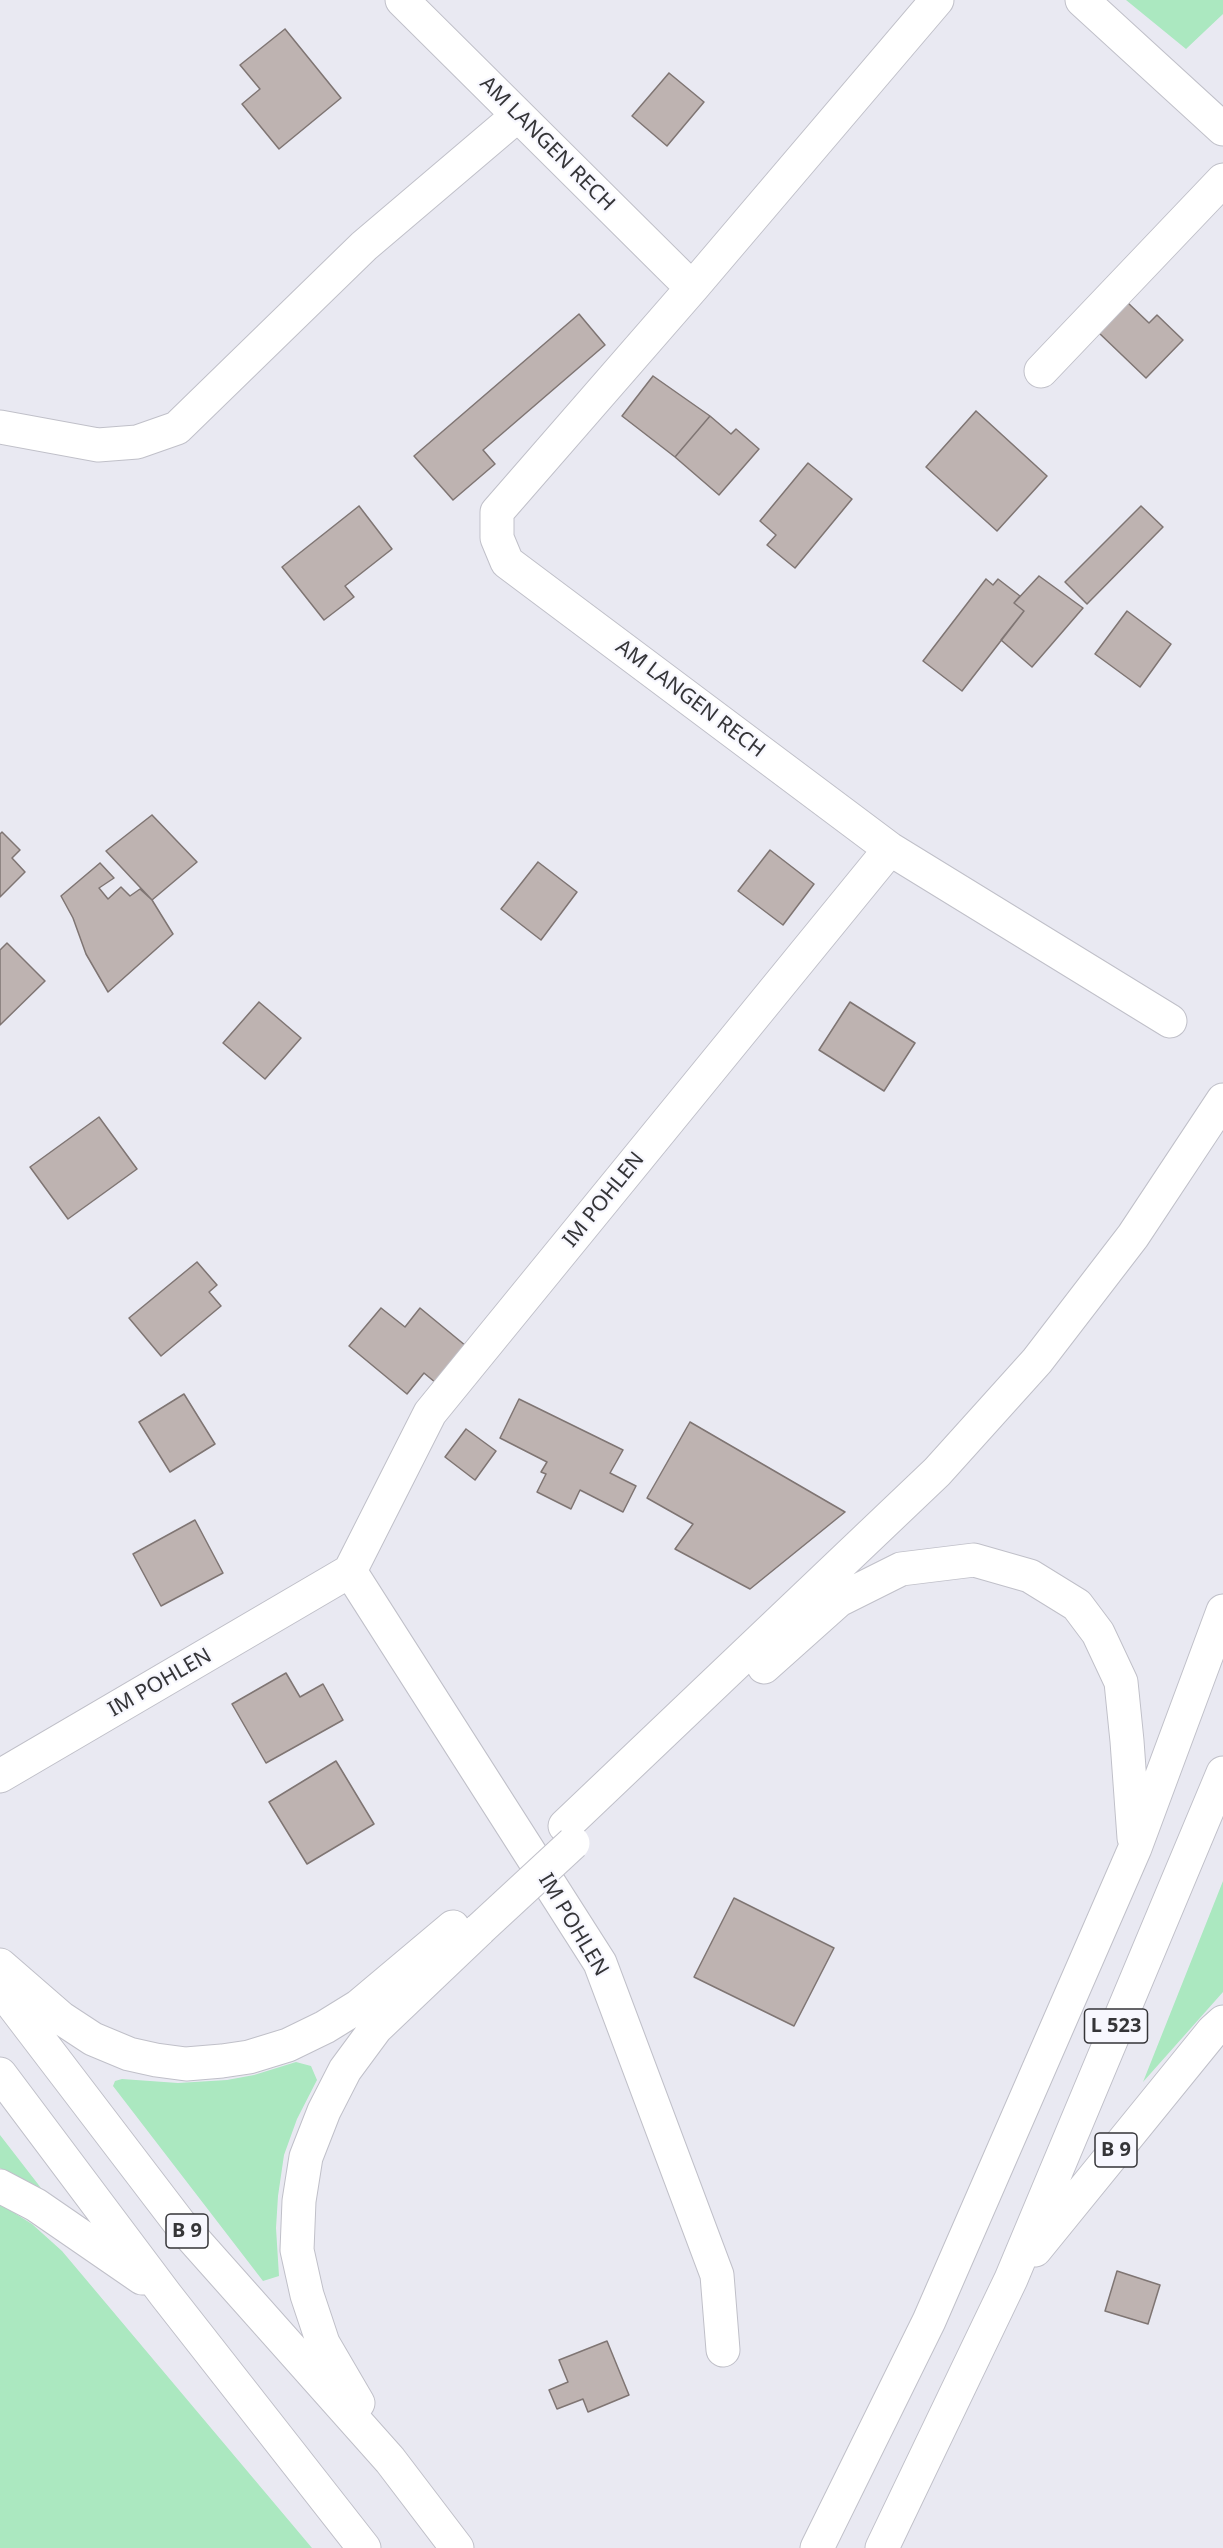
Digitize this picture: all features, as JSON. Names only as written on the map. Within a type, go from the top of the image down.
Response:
[{"type":"main road","name":"AM LANGEN RECH","points":[[402,0],[692,288]]},
{"type":"main road","name":"AM LANGEN RECH","points":[[938,0],[497,512],[497,538],[507,562],[890,849],[1170,1021]]},
{"type":"main road","points":[[1082,0],[1223,129]]},
{"type":"main road","points":[[0,427],[99,445],[137,442],[177,428],[364,246],[518,116]]},
{"type":"main road","points":[[1041,371],[1223,180]]},
{"type":"main road","name":"IM POHLEN","points":[[0,1776],[350,1571],[430,1413],[890,849]]},
{"type":"main road","points":[[569,1835],[937,1472],[1037,1361],[1133,1236],[1223,1100]]},
{"type":"main road","points":[[390,2460],[323,2343],[307,2295],[297,2250],[299,2201],[306,2157],[324,2111],[345,2070],[376,2028],[476,1920],[569,1835],[839,1600],[901,1569],[974,1560],[1030,1576],[1077,1605],[1098,1633],[1121,1682],[1135,1848]]},
{"type":"main road","name":"IM POHLEN","points":[[350,1571],[600,1963],[717,2275],[723,2350]]},
{"type":"main road","name":"L 523","points":[[817,2548],[929,2321],[1135,1848],[1223,1611]]},
{"type":"main road","name":"L 523","points":[[1011,2279],[1223,1773]]},
{"type":"main road","points":[[0,1965],[61,2018],[93,2039],[129,2054],[156,2060],[186,2064],[222,2061],[249,2057],[288,2045],[325,2027],[359,2006],[476,1920]]},
{"type":"main road","name":"B 9","points":[[0,1988],[180,2224],[390,2460],[458,2548]]},
{"type":"main road","name":"B 9","points":[[882,2548],[1011,2279],[1213,2031],[1223,2022]]},
{"type":"main road","points":[[0,2074],[165,2294],[364,2548]]},
{"type":"main road","points":[[0,2186],[36,2205],[165,2294]]},
{"type":"green space","points":[[1126,0],[1223,0],[1223,14],[1186,49]]},
{"type":"green space","points":[[1223,1881],[1223,1992],[1143,2082]]},
{"type":"green space","points":[[296,2062],[311,2066],[317,2080],[297,2119],[284,2155],[276,2228],[279,2276],[263,2281],[113,2086],[115,2081],[122,2079],[178,2083],[227,2080],[254,2075]]},
{"type":"green space","points":[[0,2135],[41,2188],[0,2168]]},
{"type":"green space","points":[[0,2204],[32,2224],[62,2251],[312,2548],[0,2548]]},
{"type":"building","points":[[285,29],[341,98],[279,149],[242,104],[260,89],[240,65]]},
{"type":"building","points":[[669,73],[704,102],[667,146],[632,116]]},
{"type":"building","points":[[1127,302],[1149,323],[1157,315],[1183,340],[1146,378],[1098,332]]},
{"type":"building","points":[[579,314],[605,345],[483,450],[495,464],[453,500],[414,456]]},
{"type":"building","points":[[653,376],[710,416],[675,457],[622,416]]},
{"type":"building","points":[[976,411],[1047,476],[997,531],[926,467]]},
{"type":"building","points":[[710,416],[731,434],[736,429],[759,449],[719,495],[675,457]]},
{"type":"building","points":[[808,463],[852,499],[795,568],[767,545],[776,535],[760,521]]},
{"type":"building","points":[[359,506],[392,549],[345,586],[354,597],[324,620],[282,567]]},
{"type":"building","points":[[1141,506],[1163,527],[1087,604],[1065,582]]},
{"type":"building","points":[[1039,576],[1083,608],[1032,667],[1001,640],[1024,611],[1014,603]]},
{"type":"building","points":[[986,579],[993,585],[998,579],[1020,596],[1014,603],[1024,611],[962,691],[923,661]]},
{"type":"building","points":[[1127,611],[1171,644],[1140,687],[1095,654]]},
{"type":"building","points":[[152,815],[197,862],[152,900],[106,851]]},
{"type":"building","points":[[2,832],[20,850],[12,858],[25,872],[0,897],[0,834]]},
{"type":"building","points":[[770,850],[814,884],[783,925],[738,891]]},
{"type":"building","points":[[538,862],[577,892],[541,940],[501,909]]},
{"type":"building","points":[[100,863],[114,878],[99,888],[108,899],[121,887],[130,896],[140,889],[152,900],[173,934],[108,992],[86,954],[73,918],[61,896]]},
{"type":"building","points":[[7,943],[45,981],[0,1025],[0,950]]},
{"type":"building","points":[[259,1002],[301,1038],[265,1079],[223,1043]]},
{"type":"building","points":[[850,1002],[915,1043],[884,1091],[819,1050]]},
{"type":"building","points":[[99,1117],[137,1169],[68,1219],[30,1167]]},
{"type":"building","points":[[197,1262],[217,1285],[209,1292],[221,1306],[161,1356],[129,1318]]},
{"type":"building","points":[[381,1308],[405,1327],[420,1308],[466,1346],[436,1383],[424,1373],[407,1394],[349,1346]]},
{"type":"building","points":[[184,1394],[215,1444],[170,1472],[139,1422]]},
{"type":"building","points":[[519,1399],[623,1450],[610,1473],[636,1486],[623,1512],[580,1490],[571,1509],[537,1492],[546,1474],[541,1472],[547,1462],[500,1438]]},
{"type":"building","points":[[690,1422],[845,1512],[750,1589],[675,1549],[693,1524],[647,1498]]},
{"type":"building","points":[[466,1429],[496,1451],[475,1480],[445,1457]]},
{"type":"building","points":[[195,1520],[223,1573],[161,1606],[133,1554]]},
{"type":"building","points":[[286,1673],[300,1697],[323,1684],[343,1720],[266,1763],[232,1704]]},
{"type":"building","points":[[336,1761],[374,1824],[307,1864],[269,1802]]},
{"type":"building","points":[[734,1898],[834,1948],[794,2026],[694,1977]]},
{"type":"building","points":[[1117,2271],[1160,2285],[1148,2324],[1105,2311]]},
{"type":"building","points":[[607,2341],[629,2395],[588,2412],[583,2399],[557,2409],[549,2390],[568,2382],[559,2360]]}]
